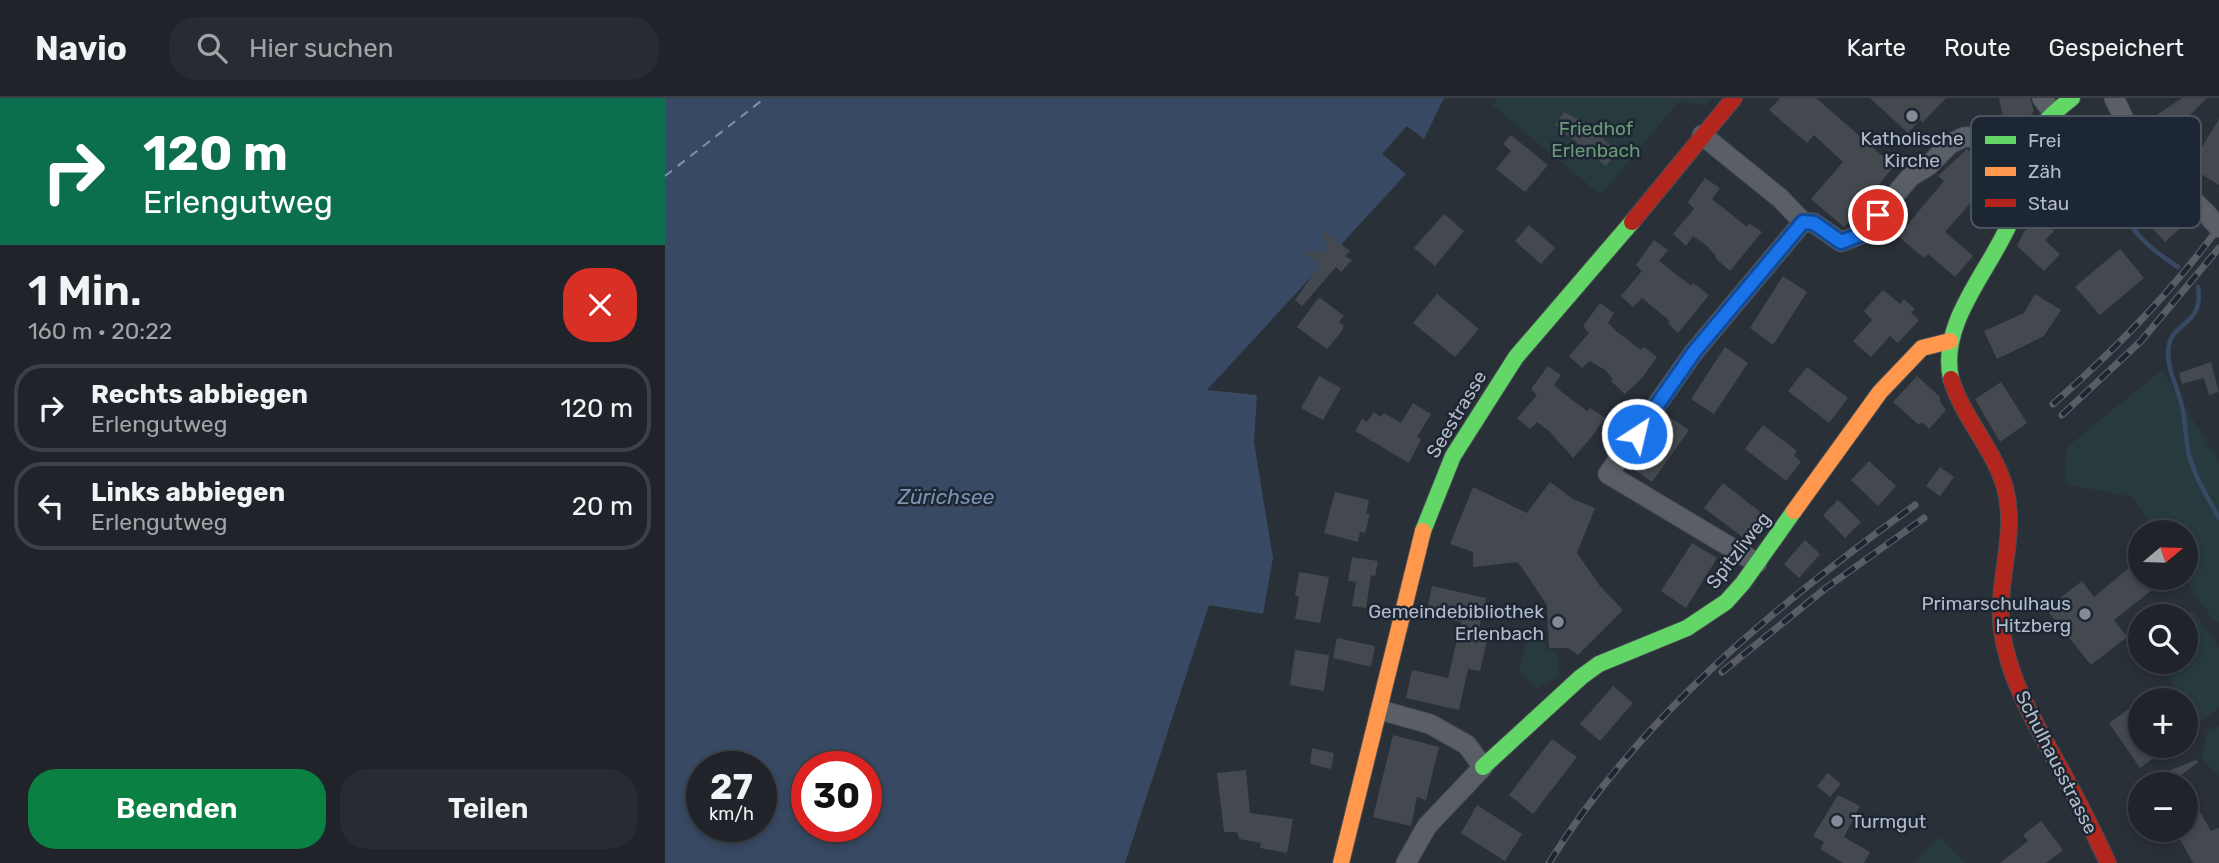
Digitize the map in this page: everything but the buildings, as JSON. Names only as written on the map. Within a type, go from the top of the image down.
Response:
[{"type":"street","name":"Seestrasse","points":[[1341,863],[1421,536],[1459,443],[1516,357],[1734,98]]},
{"type":"street","name":"Schulhausstrasse","points":[[2048,106],[2072,98]]},
{"type":"street","points":[[2114,98],[2123,116]]},
{"type":"street","points":[[1702,135],[1780,198],[1803,222],[1814,223],[1841,242],[1862,234],[1910,177],[1928,166],[1950,144],[1964,137],[1971,137]]},
{"type":"street","points":[[1757,563],[1608,474],[1694,352],[1803,222]]},
{"type":"street","name":"Schulhausstrasse","points":[[2007,228],[1993,258],[1957,316],[1950,341],[1949,374],[2008,500],[2007,540],[1999,598],[2001,630],[2019,691],[2108,863]]},
{"type":"street","name":"Spitzliweg","points":[[1483,767],[1581,677],[1599,664],[1687,628],[1727,602],[1880,392],[1922,348],[1950,341]]},
{"type":"street","points":[[1380,710],[1430,724],[1467,745],[1483,767],[1427,825],[1406,863]]},
{"type":"green space","name":"Friedhof Erlenbach","points":[[1498,98],[1712,98],[1706,105],[1678,102],[1601,195],[1492,105]]},
{"type":"green space","points":[[2162,370],[2219,462],[2219,623],[2213,620],[2193,590],[2198,590],[2198,520],[2148,520],[2133,497],[2065,484],[2067,447]]},
{"type":"green space","points":[[2198,617],[2219,648],[2219,708],[2200,721],[2198,688],[2177,688],[2167,674],[2198,674]]},
{"type":"green space","points":[[1543,637],[1546,649],[1558,653],[1560,676],[1537,688],[1519,671],[1528,638]]},
{"type":"green space","points":[[2219,726],[2219,776],[2202,759],[2207,731]]},
{"type":"green space","points":[[1939,837],[1965,863],[1914,863]]},
{"type":"water","name":"Zürichsee","points":[[665,98],[1444,98],[1424,139],[1407,126],[1382,154],[1406,174],[1207,390],[1257,395],[1254,442],[1273,558],[1263,614],[1209,605],[1125,863],[665,863]]},
{"type":"waterway","points":[[2133,228],[2153,249],[2178,267]]},
{"type":"waterway","points":[[2198,287],[2197,309],[2172,337],[2168,359],[2183,408],[2192,463],[2219,518]]},
{"type":"ferry route","points":[[665,176],[765,98]]},
{"type":"railway","points":[[2053,404],[2141,320],[2219,227]]},
{"type":"railway","points":[[2062,415],[2141,341],[2219,248]]},
{"type":"railway","points":[[1549,863],[1585,810],[1625,759],[1668,711],[1714,666],[1812,582],[1915,505]]},
{"type":"railway","points":[[1722,672],[1826,588],[1924,518]]},
{"type":"traffic: fast","points":[[2051,116],[2072,98]]},
{"type":"traffic: fast","points":[[1423,531],[1453,456],[1516,357],[1632,222]]},
{"type":"traffic: fast","points":[[1951,379],[1949,357],[1960,315],[2007,228]]},
{"type":"traffic: fast","points":[[1483,767],[1581,677],[1599,664],[1687,628],[1726,602],[1743,583],[1794,511]]},
{"type":"traffic: slow","points":[[1794,511],[1880,392],[1922,348],[1950,341]]},
{"type":"traffic: slow","points":[[1341,863],[1423,531]]},
{"type":"traffic: jam","points":[[1632,222],[1734,98]]},
{"type":"traffic: jam","points":[[1951,379],[1963,407],[1994,460],[2005,488],[2009,524],[2001,613],[2002,631],[2011,667],[2033,719],[2073,791],[2108,863]]},
{"type":"place","name":"Katholische Kirche","points":[[1912,116]]},
{"type":"place","name":"Primarschulhaus Hitzberg","points":[[2085,614]]},
{"type":"place","name":"Gemeindebibliothek Erlenbach","points":[[1558,622]]},
{"type":"place","name":"Turmgut","points":[[1837,821]]},
{"type":"route","points":[[1637,434],[1694,352],[1803,222],[1814,223],[1841,242],[1862,234],[1878,215]]}]
